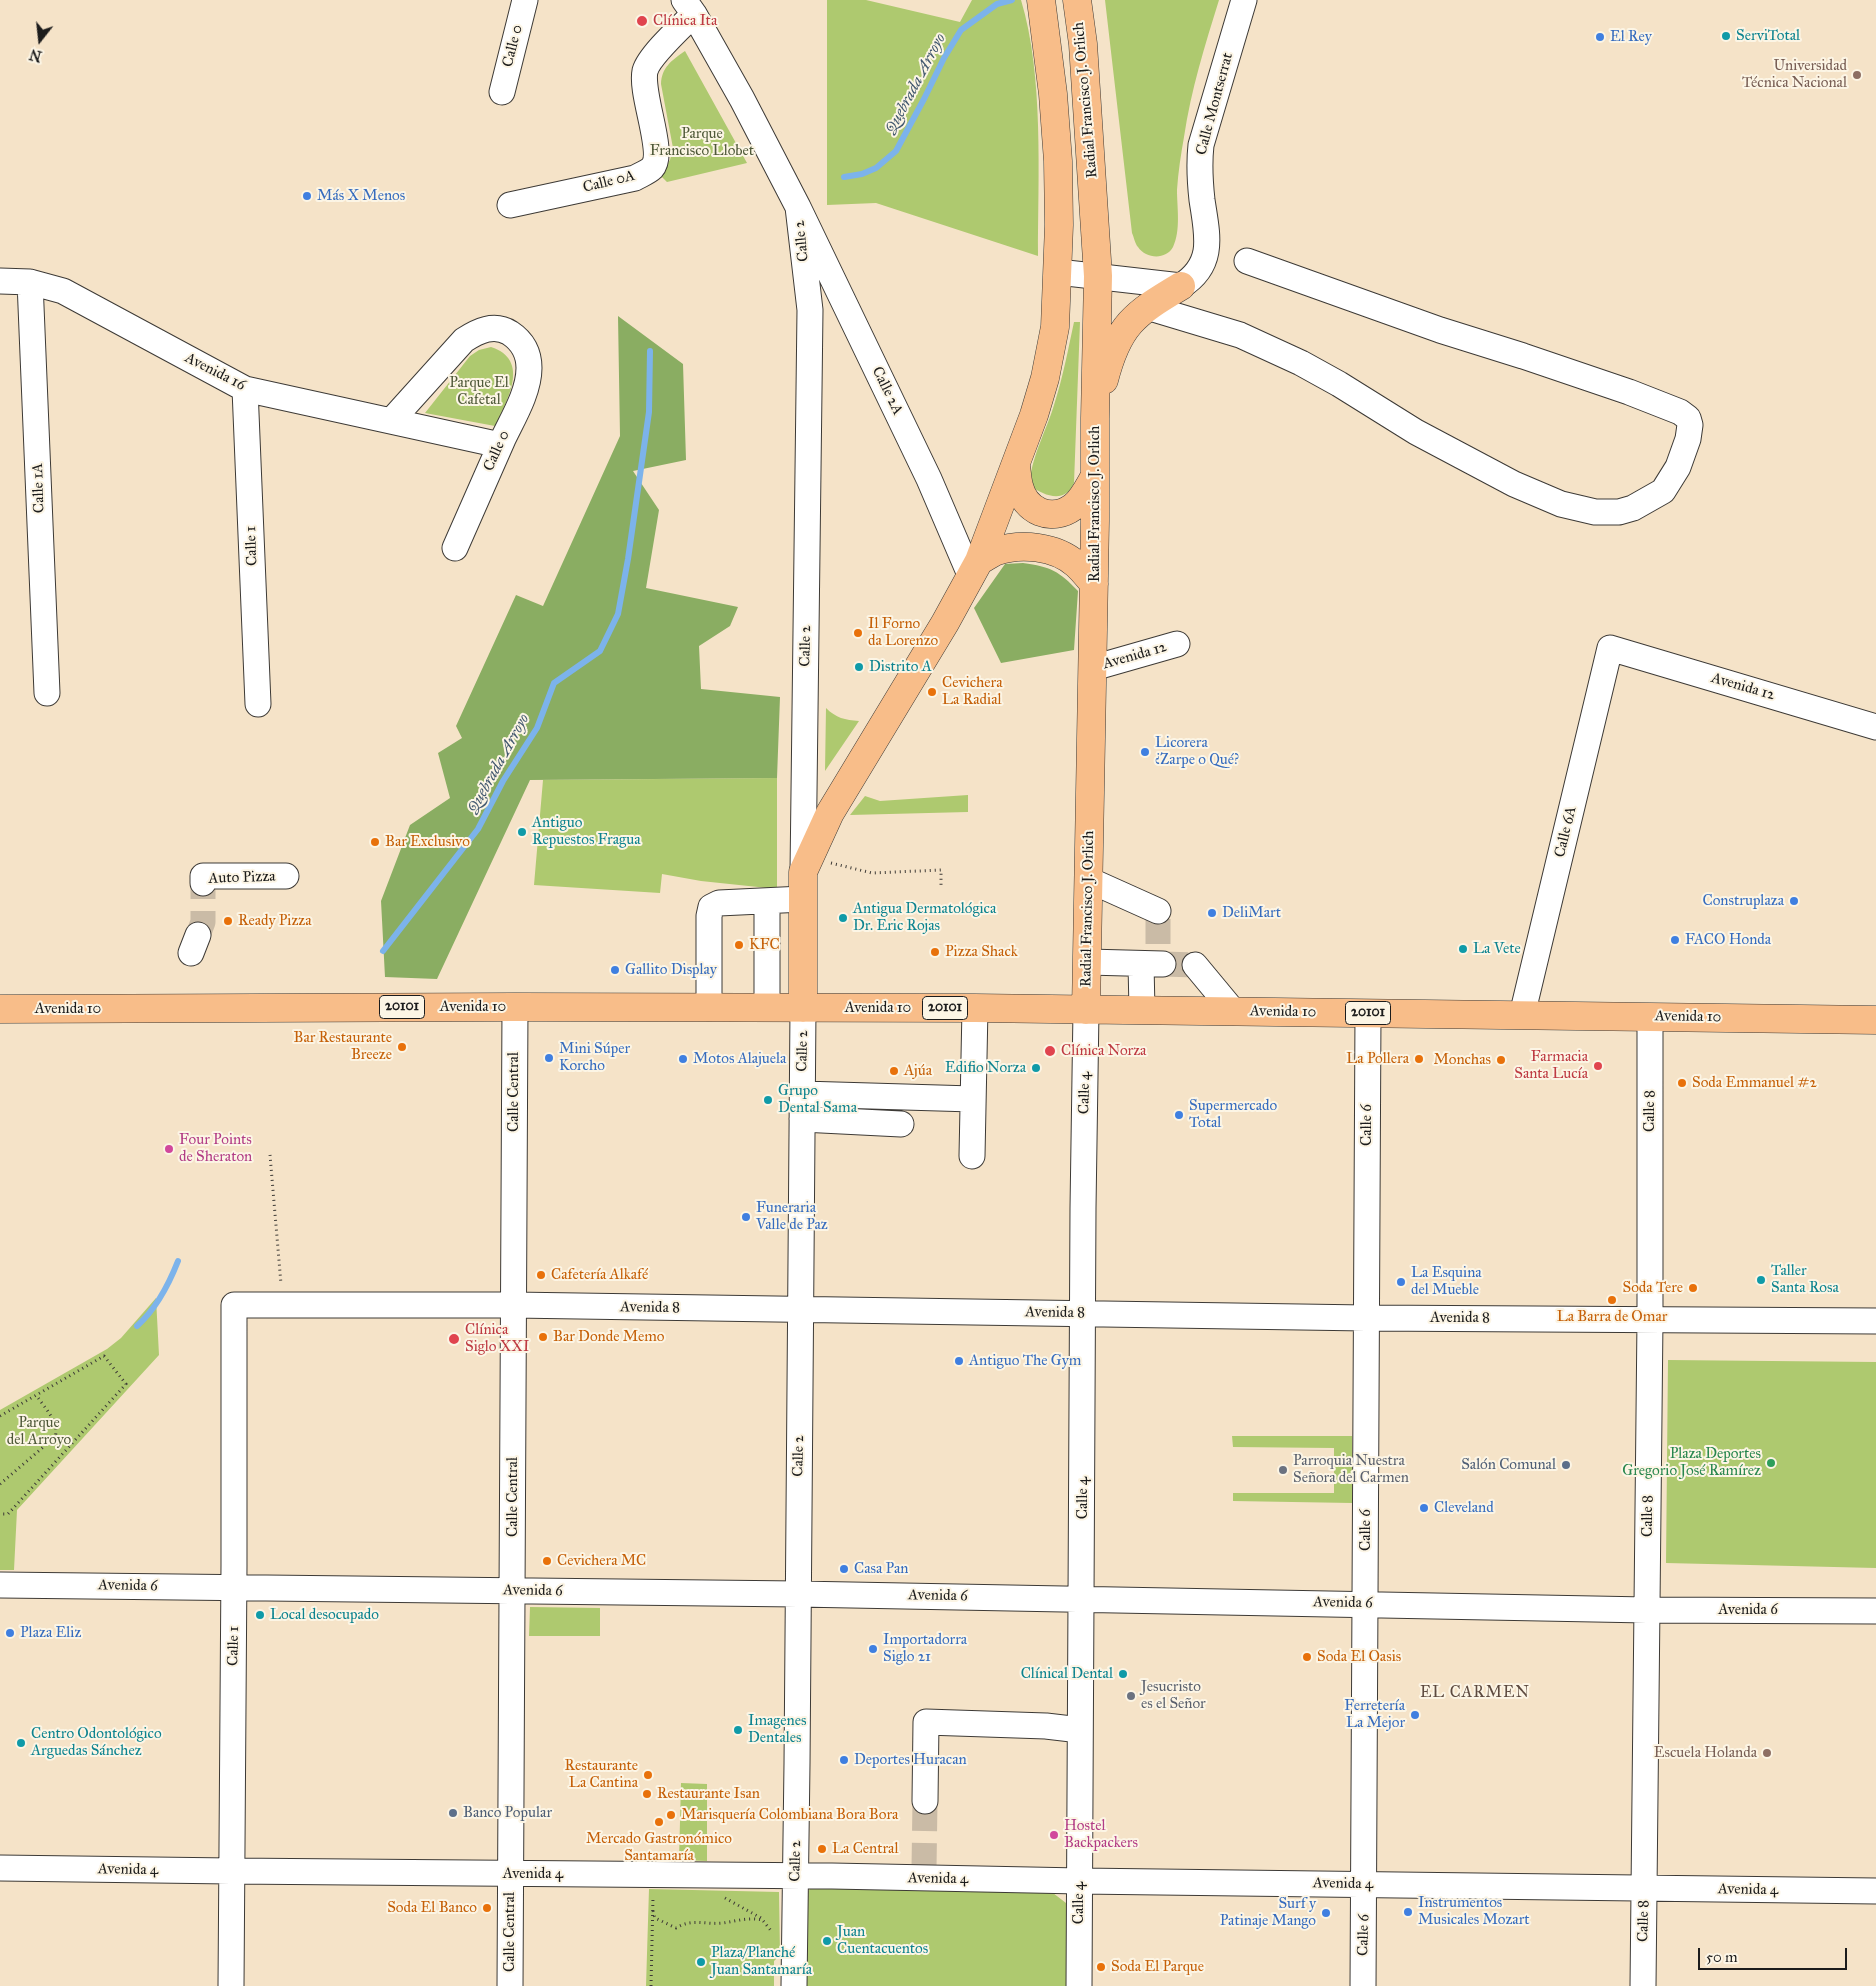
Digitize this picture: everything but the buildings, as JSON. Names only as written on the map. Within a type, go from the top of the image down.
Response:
[{"type":"main road","points":[[806,865],[830,813],[945,623],[975,569],[1016,466],[1045,378],[1055,328],[1058,272],[1058,161],[1053,94],[1041,0]]},
{"type":"main road","name":"Radial Francisco J. Orlich","points":[[1077,0],[1084,44],[1098,276],[1086,1010]]},
{"type":"main road","points":[[1095,418],[1107,369],[1118,338],[1124,328],[1147,307],[1181,286]]},
{"type":"main road","points":[[1016,466],[1018,486],[1022,495],[1040,513],[1051,516],[1073,507],[1081,500],[1095,476]]},
{"type":"main road","points":[[975,569],[996,551],[1017,548],[1045,549],[1066,557],[1076,564],[1094,584]]},
{"type":"main road","name":"Calle 2","points":[[803,1008],[803,899],[806,865]]},
{"type":"main road","name":"Avenida 10","points":[[0,1009],[975,1008],[1876,1020]]},
{"type":"main road","points":[[1845,1019],[1876,1009]]},
{"type":"street","name":"Calle 0","points":[[502,92],[525,0]]},
{"type":"street","name":"Calle Montserrat","points":[[1181,286],[1193,279],[1204,261],[1208,246],[1199,161],[1201,145],[1244,0]]},
{"type":"street","name":"Calle 0A","points":[[510,205],[635,178],[652,168],[657,156],[644,85],[645,70],[689,7]]},
{"type":"street","name":"Calle 2A","points":[[689,7],[742,99],[798,206],[929,479],[975,569]]},
{"type":"street","name":"Calle 2","points":[[798,206],[810,310],[806,865]]},
{"type":"street","points":[[1147,307],[1240,335],[1300,363],[1339,384],[1416,432],[1514,484],[1561,504],[1595,512],[1619,512],[1632,508],[1663,491],[1678,467],[1688,439],[1690,425],[1688,418],[1680,412],[1630,392],[1440,330],[1247,261]]},
{"type":"street","points":[[1058,272],[1181,286]]},
{"type":"street","name":"Avenida 16","points":[[0,281],[30,282],[63,291],[246,389],[500,445]]},
{"type":"street","name":"Calle 1A","points":[[30,282],[47,693]]},
{"type":"street","points":[[810,310],[813,298],[817,294],[824,292],[834,294],[845,304]]},
{"type":"street","name":"Calle 0","points":[[391,421],[464,340],[478,331],[492,328],[507,331],[519,339],[526,351],[529,368],[520,400],[454,548]]},
{"type":"street","name":"Calle 1","points":[[246,389],[245,610],[258,704]]},
{"type":"street","name":"Avenida 12","points":[[1093,668],[1177,644]]},
{"type":"street","name":"Avenida 12","points":[[1610,648],[1876,727]]},
{"type":"street","name":"Calle 6A","points":[[1522,1015],[1610,648]]},
{"type":"street","name":"Auto Pizza","points":[[203,883],[203,876],[286,876]]},
{"type":"street","points":[[1089,880],[1158,912]]},
{"type":"street","points":[[709,1008],[709,916],[711,907],[719,903],[803,899]]},
{"type":"street","points":[[767,901],[767,1008]]},
{"type":"street","points":[[1088,962],[1155,959],[1142,1010]]},
{"type":"street","points":[[1195,965],[1234,1012]]},
{"type":"street","name":"Calle Central","points":[[510,1986],[514,1007]]},
{"type":"street","name":"Calle 2","points":[[794,1986],[803,1008]]},
{"type":"street","points":[[972,1156],[975,1008]]},
{"type":"street","name":"Calle 4","points":[[1079,1986],[1086,1010]]},
{"type":"street","name":"Calle 6","points":[[1363,1986],[1368,1013]]},
{"type":"street","name":"Calle 8","points":[[1643,1986],[1648,1610],[1650,1017]]},
{"type":"street","points":[[802,1094],[973,1099]]},
{"type":"street","points":[[802,1119],[901,1124]]},
{"type":"street","name":"Calle 1","points":[[231,1986],[234,1305]]},
{"type":"street","name":"Avenida 8","points":[[234,1305],[513,1305],[1366,1318],[1876,1321]]},
{"type":"street","name":"Avenida 6","points":[[0,1585],[798,1594],[1365,1603],[1648,1610],[1876,1611]]},
{"type":"street","points":[[925,1801],[926,1722],[1046,1726],[1080,1730]]},
{"type":"street","name":"Avenida 4","points":[[0,1868],[231,1872],[796,1876],[924,1873],[1080,1881],[1876,1891]]},
{"type":"path","points":[[806,865],[872,873],[940,870],[941,888]]},
{"type":"path","points":[[270,1155],[282,1305]]},
{"type":"path","points":[[0,1416],[104,1356],[126,1384],[8,1514],[0,1514]]},
{"type":"path","points":[[0,1484],[55,1437],[57,1432],[55,1424],[37,1396]]},
{"type":"path","points":[[652,1986],[653,1895]]},
{"type":"path","points":[[718,1895],[748,1909],[762,1920],[773,1934]]},
{"type":"path","points":[[653,1911],[655,1918],[676,1928],[694,1921],[721,1923],[755,1918],[762,1920]]},
{"type":"green space","points":[[827,0],[866,0],[960,22],[972,0],[1021,0],[1033,61],[1036,93],[1039,160],[1038,256],[876,203],[827,205]]},
{"type":"green space","points":[[1105,0],[1219,0],[1190,102],[1177,184],[1177,233],[1173,247],[1161,256],[1151,256],[1142,251],[1136,244],[1132,233]]},
{"type":"green space","name":"Parque Francisco Llobet","points":[[685,51],[747,163],[667,182],[660,175],[670,160],[673,148],[661,84],[665,69]]},
{"type":"green space","points":[[618,316],[683,364],[686,460],[633,471],[659,510],[646,588],[738,607],[730,626],[699,646],[701,689],[780,697],[777,778],[530,780],[437,979],[385,977],[381,901],[410,825],[450,798],[438,753],[462,738],[456,726],[516,595],[543,606],[620,436]]},
{"type":"green space","points":[[1074,322],[1080,322],[1074,483],[1065,494],[1054,496],[1042,493],[1030,486],[1030,477],[1035,456],[1057,395]]},
{"type":"green space","name":"Parque El Cafetal","points":[[491,347],[503,353],[510,361],[513,371],[510,393],[495,426],[425,413],[470,356],[479,350]]},
{"type":"green space","points":[[1023,563],[1048,568],[1060,574],[1078,591],[1074,650],[1001,663],[974,608],[1005,564]]},
{"type":"green space","points":[[826,708],[841,718],[859,721],[825,771]]},
{"type":"green space","points":[[777,778],[777,889],[701,881],[662,874],[660,893],[534,885],[543,780]]},
{"type":"green space","points":[[968,795],[968,812],[850,815],[865,796],[880,801]]},
{"type":"green space","name":"Parque del Arroyo","points":[[156,1298],[159,1355],[17,1510],[14,1570],[0,1570],[0,1410],[107,1349],[121,1338]]},
{"type":"green space","name":"Plaza Deportes Gregorio José Ramírez","points":[[1668,1360],[1876,1362],[1876,1568],[1666,1563]]},
{"type":"green space","points":[[1232,1436],[1352,1436],[1352,1503],[1233,1501],[1233,1493],[1334,1493],[1334,1448],[1233,1447]]},
{"type":"green space","points":[[530,1607],[600,1608],[600,1636],[529,1636]]},
{"type":"green space","points":[[681,1783],[707,1784],[707,1861],[679,1860]]},
{"type":"green space","points":[[812,1887],[1053,1893],[1066,1903],[1066,1986],[804,1986],[805,1894]]},
{"type":"green space","points":[[649,1889],[779,1892],[780,1955],[774,1961],[774,1986],[646,1986]]},
{"type":"waterway","name":"Quebrada Arroyo","points":[[844,177],[862,174],[876,168],[896,151],[944,58],[961,30],[997,4],[1012,0]]},
{"type":"waterway","name":"Quebrada Arroyo","points":[[383,951],[478,829],[503,781],[537,728],[554,683],[600,651],[618,614],[628,559],[649,412],[650,351]]},
{"type":"waterway","name":"Quebrada Arroyo","points":[[137,1326],[161,1296],[178,1261]]},
{"type":"tunnel","points":[[198,935],[203,922],[203,883]]},
{"type":"tunnel","points":[[1158,911],[1158,944]]},
{"type":"tunnel","points":[[1163,964],[1195,965]]},
{"type":"tunnel","points":[[924,1868],[925,1801]]},
{"type":"place","name":"Clínica Ita","points":[[642,21]]},
{"type":"place","name":"ServiTotal","points":[[1726,36]]},
{"type":"place","name":"El Rey","points":[[1600,37]]},
{"type":"place","name":"Universidad Técnica Nacional","points":[[1857,75]]},
{"type":"place","name":"Más X Menos","points":[[307,196]]},
{"type":"place","name":"Il Forno da Lorenzo","points":[[858,633]]},
{"type":"place","name":"Distrito A","points":[[859,667]]},
{"type":"place","name":"Cevichera La Radial","points":[[932,692]]},
{"type":"place","name":"Licorera ¿Zarpe o Qué?","points":[[1145,752]]},
{"type":"place","name":"Antiguo Repuestos Fragua","points":[[522,832]]},
{"type":"place","name":"Bar Exclusivo","points":[[375,842]]},
{"type":"place","name":"Construplaza","points":[[1794,901]]},
{"type":"place","name":"DeliMart","points":[[1212,913]]},
{"type":"place","name":"Antigua Dermatológica Dr. Eric Rojas","points":[[843,918]]},
{"type":"place","name":"Ready Pizza","points":[[228,921]]},
{"type":"place","name":"FACO Honda","points":[[1675,940]]},
{"type":"place","name":"KFC","points":[[739,945]]},
{"type":"place","name":"La Vete","points":[[1463,949]]},
{"type":"place","name":"Pizza Shack","points":[[935,952]]},
{"type":"place","name":"Gallito Display","points":[[615,970]]},
{"type":"place","name":"Bar Restaurante Breeze","points":[[402,1047]]},
{"type":"place","name":"Clínica Norza","points":[[1050,1051]]},
{"type":"place","name":"Mini Súper Korcho","points":[[549,1058]]},
{"type":"place","name":"Motos Alajuela","points":[[683,1059]]},
{"type":"place","name":"La Pollera","points":[[1419,1059]]},
{"type":"place","name":"Monchas","points":[[1501,1060]]},
{"type":"place","name":"Farmacia Santa Lucía","points":[[1598,1066]]},
{"type":"place","name":"Edifio Norza","points":[[1036,1068]]},
{"type":"place","name":"Ajúa","points":[[894,1071]]},
{"type":"place","name":"Soda Emmanuel #2","points":[[1682,1083]]},
{"type":"place","name":"Grupo Dental Sama","points":[[768,1100]]},
{"type":"place","name":"Supermercado Total","points":[[1179,1115]]},
{"type":"place","name":"Four Points de Sheraton","points":[[169,1149]]},
{"type":"place","name":"Funeraria Valle de Paz","points":[[746,1217]]},
{"type":"place","name":"Cafetería Alkafé","points":[[541,1275]]},
{"type":"place","name":"Taller Santa Rosa","points":[[1761,1280]]},
{"type":"place","name":"La Esquina del Mueble","points":[[1401,1282]]},
{"type":"place","name":"Soda Tere","points":[[1693,1288]]},
{"type":"place","name":"La Barra de Omar","points":[[1612,1300]]},
{"type":"place","name":"Bar Donde Memo","points":[[543,1337]]},
{"type":"place","name":"Clínica Siglo XXI","points":[[454,1339]]},
{"type":"place","name":"Antiguo The Gym","points":[[959,1361]]},
{"type":"place","name":"Plaza Deportes Gregorio José Ramírez","points":[[1771,1463]]},
{"type":"place","name":"Salón Comunal","points":[[1566,1465]]},
{"type":"place","name":"Parroquia Nuestra Señora del Carmen","points":[[1283,1470]]},
{"type":"place","name":"Cleveland","points":[[1424,1508]]},
{"type":"place","name":"Cevichera MC","points":[[547,1561]]},
{"type":"place","name":"Casa Pan","points":[[844,1569]]},
{"type":"place","name":"Local desocupado","points":[[260,1615]]},
{"type":"place","name":"Plaza Eliz","points":[[10,1633]]},
{"type":"place","name":"Importadorra Siglo 21","points":[[873,1649]]},
{"type":"place","name":"Soda El Oasis","points":[[1307,1657]]},
{"type":"place","name":"Clínical Dental","points":[[1123,1674]]},
{"type":"place","name":"Jesucristo es el Señor","points":[[1131,1696]]},
{"type":"place","name":"Ferretería La Mejor","points":[[1415,1715]]},
{"type":"place","name":"Imagenes Dentales","points":[[738,1730]]},
{"type":"place","name":"Centro Odontológico Arguedas Sánchez","points":[[21,1743]]},
{"type":"place","name":"Escuela Holanda","points":[[1767,1753]]},
{"type":"place","name":"Deportes Huracan","points":[[844,1760]]},
{"type":"place","name":"Restaurante La Cantina","points":[[648,1775]]},
{"type":"place","name":"Restaurante Isan","points":[[647,1794]]},
{"type":"place","name":"Banco Popular","points":[[453,1813]]},
{"type":"place","name":"Marisquería Colombiana Bora Bora","points":[[671,1815]]},
{"type":"place","name":"Mercado Gastronómico Santamaría","points":[[659,1822]]},
{"type":"place","name":"Hostel Backpackers","points":[[1054,1835]]},
{"type":"place","name":"La Central","points":[[822,1849]]},
{"type":"place","name":"Soda El Banco","points":[[487,1908]]},
{"type":"place","name":"Instrumentos Musicales Mozart","points":[[1408,1912]]},
{"type":"place","name":"Surf y Patinaje Mango","points":[[1326,1913]]},
{"type":"place","name":"Juan Cuentacuentos","points":[[827,1941]]},
{"type":"place","name":"Plaza/Planché Juan Santamaría","points":[[701,1962]]},
{"type":"place","name":"Soda El Parque","points":[[1101,1967]]},
{"type":"district","name":"EL CARMEN","points":[[1475,1693]]}]
